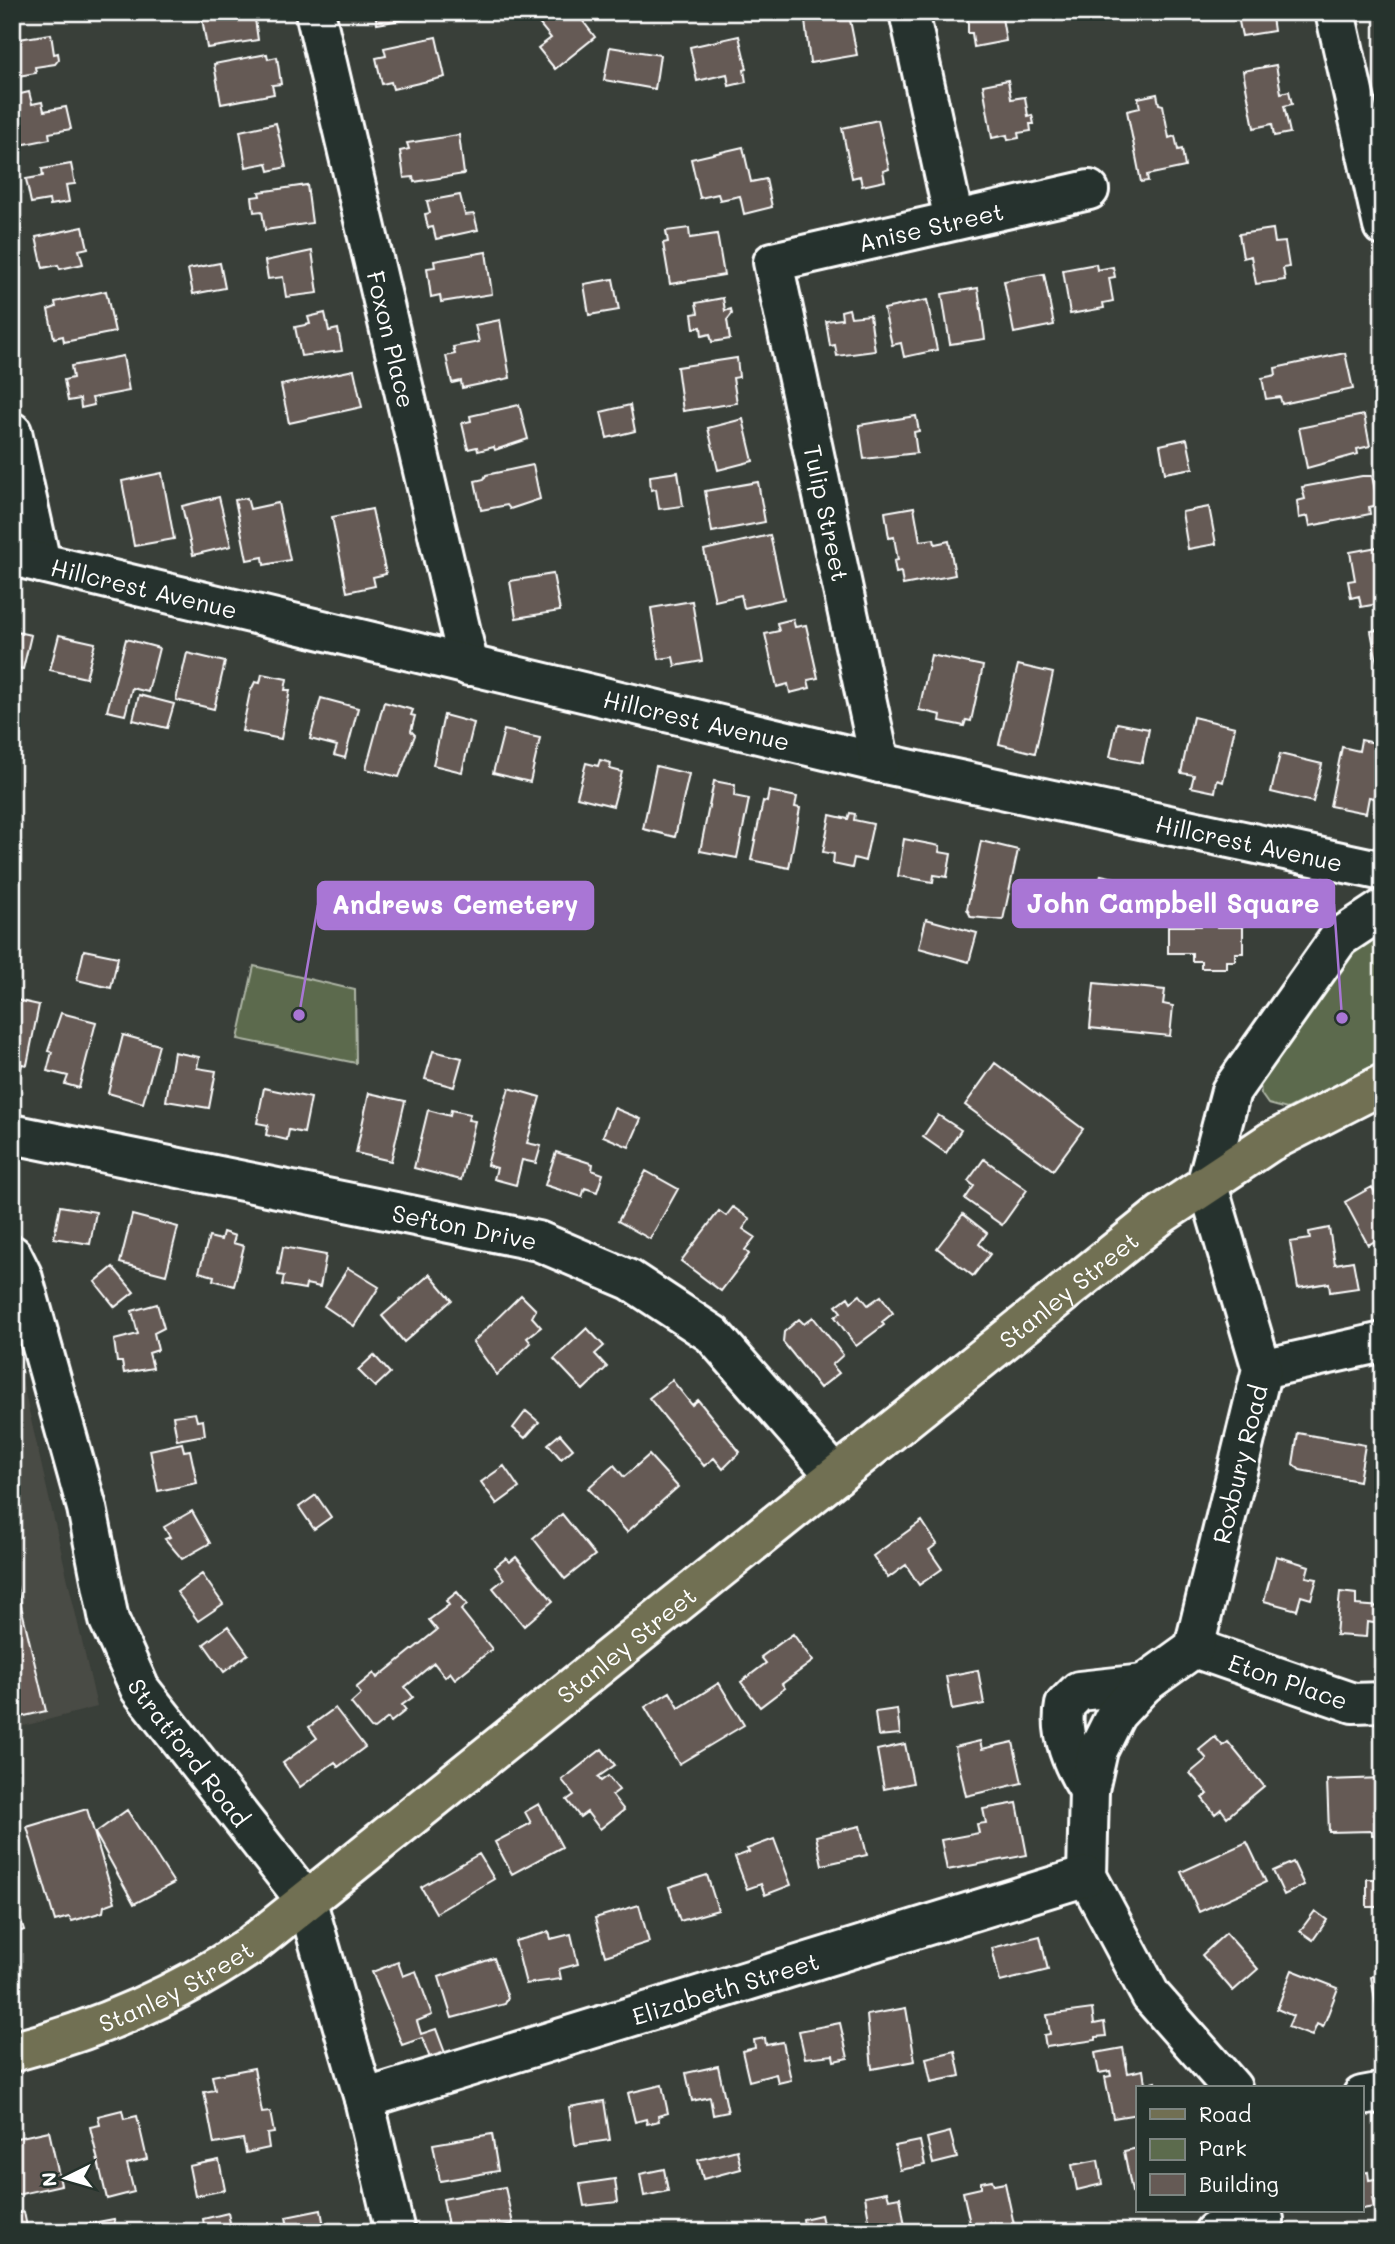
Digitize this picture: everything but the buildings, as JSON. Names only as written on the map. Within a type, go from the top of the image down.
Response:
[{"type":"main road","name":"Stanley Street","points":[[12,2052],[97,2025],[181,1988],[242,1952],[1142,1229],[1207,1182],[1298,1126],[1383,1084]]},
{"type":"street","name":"Foxon Place","points":[[315,12],[468,666]]},
{"type":"street","points":[[909,12],[954,220]]},
{"type":"street","points":[[1335,12],[1383,226]]},
{"type":"street","name":"Anise Street","points":[[773,262],[1088,190]]},
{"type":"street","name":"Tulip Street","points":[[773,262],[880,763]]},
{"type":"street","points":[[12,432],[27,559]]},
{"type":"street","name":"Hillcrest Avenue","points":[[27,559],[880,763],[1383,871]]},
{"type":"street","points":[[1207,1182],[1231,1091],[1339,939],[1383,909]]},
{"type":"street","name":"Sefton Drive","points":[[12,1134],[538,1241],[631,1280],[712,1334],[836,1476]]},
{"type":"street","name":"Roxbury Road","points":[[1194,1648],[1262,1369],[1207,1182]]},
{"type":"street","name":"Stratford Road","points":[[12,1255],[22,1275],[87,1508],[109,1620],[140,1689],[307,1902],[364,2099],[395,2232]]},
{"type":"street","points":[[1262,1369],[1383,1342]]},
{"type":"street","points":[[1194,1648],[1144,1684],[1116,1714],[1098,1749],[1088,1790],[1087,1875],[1151,1996],[1230,2086]]},
{"type":"street","name":"Eton Place","points":[[1194,1648],[1353,1703],[1383,1702]]},
{"type":"street","name":"Elizabeth Street","points":[[364,2099],[1087,1875]]},
{"type":"street","points":[[1364,2096],[1383,2092]]},
{"type":"street","points":[[1214,2232],[1265,2221]]},
{"type":"shaded area","points":[[12,1337],[97,1707],[12,1729]]},
{"type":"green space","points":[[1383,933],[1383,1061],[1287,1109],[1268,1104],[1261,1094],[1260,1083],[1350,952]]},
{"type":"green space","points":[[254,966],[355,990],[356,1063],[238,1039]]},
{"type":"place","name":"Andrews Cemetery","points":[[299,1015]]},
{"type":"place","name":"John Campbell Square","points":[[1342,1018]]}]
